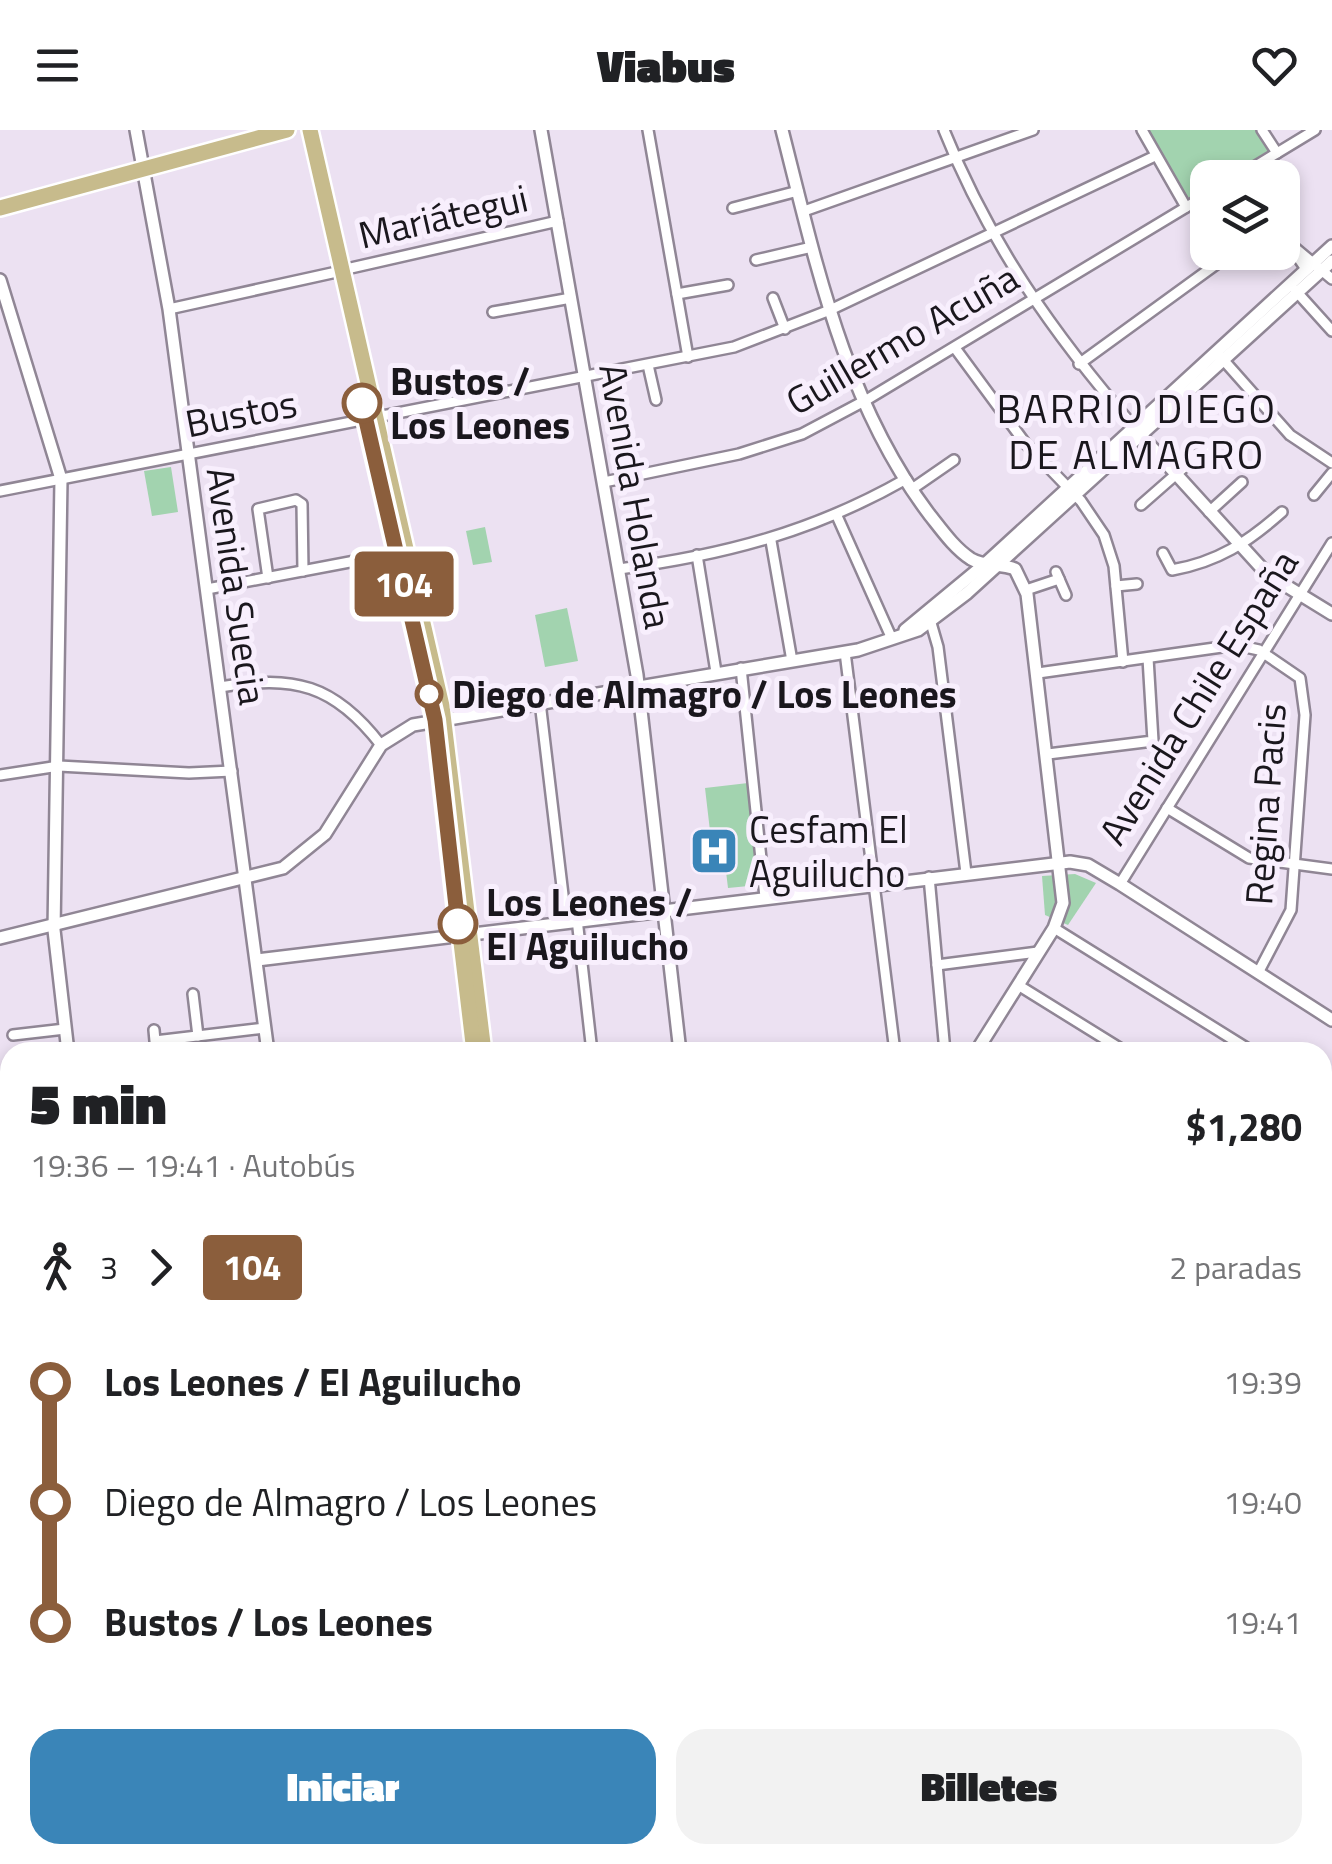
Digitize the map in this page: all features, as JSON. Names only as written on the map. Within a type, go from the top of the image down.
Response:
[{"type":"main road","points":[[0,208],[250,130]]},
{"type":"main road","points":[[0,198],[287,130]]},
{"type":"main road","points":[[300,130],[337,271]]},
{"type":"main road","points":[[310,130],[337,271],[439,718],[482,1042]]},
{"type":"main road","points":[[370,418],[396,553],[439,718]]},
{"type":"main road","points":[[465,934],[473,1042]]},
{"type":"street","name":"Avenida Suecia","points":[[136,130],[169,309],[267,1042]]},
{"type":"street","name":"Avenida Holanda","points":[[541,130],[638,685],[679,1042]]},
{"type":"street","points":[[648,130],[688,357]]},
{"type":"street","points":[[782,130],[830,310],[863,402],[909,484],[960,550],[992,564],[1015,568],[1014,551]]},
{"type":"street","points":[[944,130],[991,233],[1032,300],[1079,364],[1239,546],[1303,599],[1332,612]]},
{"type":"street","points":[[804,211],[1032,130]]},
{"type":"street","points":[[1142,130],[1186,207]]},
{"type":"street","points":[[1262,130],[1277,153]]},
{"type":"street","points":[[1266,160],[1316,130]]},
{"type":"street","name":"Bustos","points":[[0,491],[688,357],[785,329],[1155,156]]},
{"type":"street","points":[[733,208],[798,191]]},
{"type":"street","name":"Guillermo Acuña","points":[[604,482],[775,444],[863,402],[1190,205]]},
{"type":"street","name":"Mariátegui","points":[[169,309],[558,221]]},
{"type":"street","points":[[0,938],[283,868],[324,834],[381,745],[413,725],[845,652],[931,623],[1219,356],[1321,268],[1332,246]]},
{"type":"street","points":[[756,260],[812,247]]},
{"type":"street","points":[[1300,252],[1321,268]]},
{"type":"street","points":[[1079,364],[1208,270]]},
{"type":"street","points":[[0,280],[62,479],[54,923],[67,1042]]},
{"type":"street","points":[[677,294],[728,284]]},
{"type":"street","points":[[1294,288],[1332,331]]},
{"type":"street","points":[[492,312],[572,298]]},
{"type":"street","points":[[774,298],[785,329]]},
{"type":"street","points":[[954,348],[1015,430],[1071,492],[1104,536],[1116,586],[1123,662]]},
{"type":"street","points":[[1219,356],[1290,436],[1332,462]]},
{"type":"street","points":[[648,365],[656,400]]},
{"type":"street","points":[[1141,506],[1206,448]]},
{"type":"street","points":[[618,570],[770,541],[837,516],[954,460]]},
{"type":"street","points":[[1314,495],[1332,473]]},
{"type":"street","points":[[1209,512],[1242,482]]},
{"type":"street","points":[[893,638],[1014,551],[1071,492]]},
{"type":"street","points":[[268,578],[258,509],[296,500],[302,504],[303,571]]},
{"type":"street","points":[[1163,553],[1167,568],[1172,570],[1213,561],[1282,512]]},
{"type":"street","points":[[837,516],[893,638]]},
{"type":"street","name":"Avenida Chile España","points":[[1120,884],[1264,653],[1303,599],[1332,542],[1322,534]]},
{"type":"street","points":[[770,541],[792,661]]},
{"type":"street","points":[[207,590],[396,553]]},
{"type":"street","points":[[697,555],[716,672]]},
{"type":"street","name":"Avenida Chile España","points":[[982,1042],[1054,928],[1062,904],[1061,863],[1038,673],[1026,590],[1015,568]]},
{"type":"street","points":[[1026,590],[1058,575],[1066,595]]},
{"type":"street","points":[[1116,586],[1137,584]]},
{"type":"street","points":[[931,623],[938,646],[966,873]]},
{"type":"street","points":[[1038,673],[1236,646],[1264,653]]},
{"type":"street","points":[[845,652],[894,1042]]},
{"type":"street","name":"Regina Pacis","points":[[1258,973],[1288,920],[1304,687],[1295,673],[1264,653]]},
{"type":"street","points":[[1048,754],[1154,741],[1148,658]]},
{"type":"street","points":[[741,668],[765,897]]},
{"type":"street","points":[[220,687],[271,680],[302,684],[349,709],[381,745]]},
{"type":"street","points":[[540,702],[590,1042]]},
{"type":"street","points":[[0,775],[56,766],[232,771]]},
{"type":"street","points":[[1167,808],[1250,858],[1332,869]]},
{"type":"street","points":[[257,960],[1061,863],[1088,866],[1120,884],[1332,1020]]},
{"type":"street","points":[[929,877],[944,1042]]},
{"type":"street","points":[[1054,928],[1237,1042]]},
{"type":"street","points":[[936,965],[1038,952]]},
{"type":"street","points":[[1018,985],[1110,1042]]},
{"type":"street","points":[[193,994],[198,1036]]},
{"type":"street","points":[[154,1030],[155,1041],[266,1028]]},
{"type":"street","points":[[13,1035],[65,1030]]},
{"type":"green space","points":[[1149,130],[1257,130],[1268,151],[1253,160],[1190,160],[1188,198]]},
{"type":"green space","points":[[171,467],[178,512],[152,516],[144,471]]},
{"type":"green space","points":[[485,527],[492,562],[473,565],[466,531]]},
{"type":"green space","points":[[567,608],[578,661],[545,667],[535,615]]},
{"type":"green space","points":[[748,783],[759,885],[728,888],[721,830],[710,831],[705,788]]},
{"type":"green space","points":[[1075,874],[1096,883],[1068,925],[1045,915],[1042,876]]},
{"type":"bus line","name":"104","points":[[362,403],[435,720],[458,924]]},
{"type":"place","name":"Bustos / Los Leones","points":[[362,403]]},
{"type":"place","name":"Diego de Almagro / Los Leones","points":[[429,694]]},
{"type":"place","name":"Cesfam El Aguilucho","points":[[714,851]]},
{"type":"place","name":"Los Leones / El Aguilucho","points":[[458,924]]},
{"type":"district","name":"BARRIO DIEGO DE ALMAGRO","points":[[1137,431]]}]
